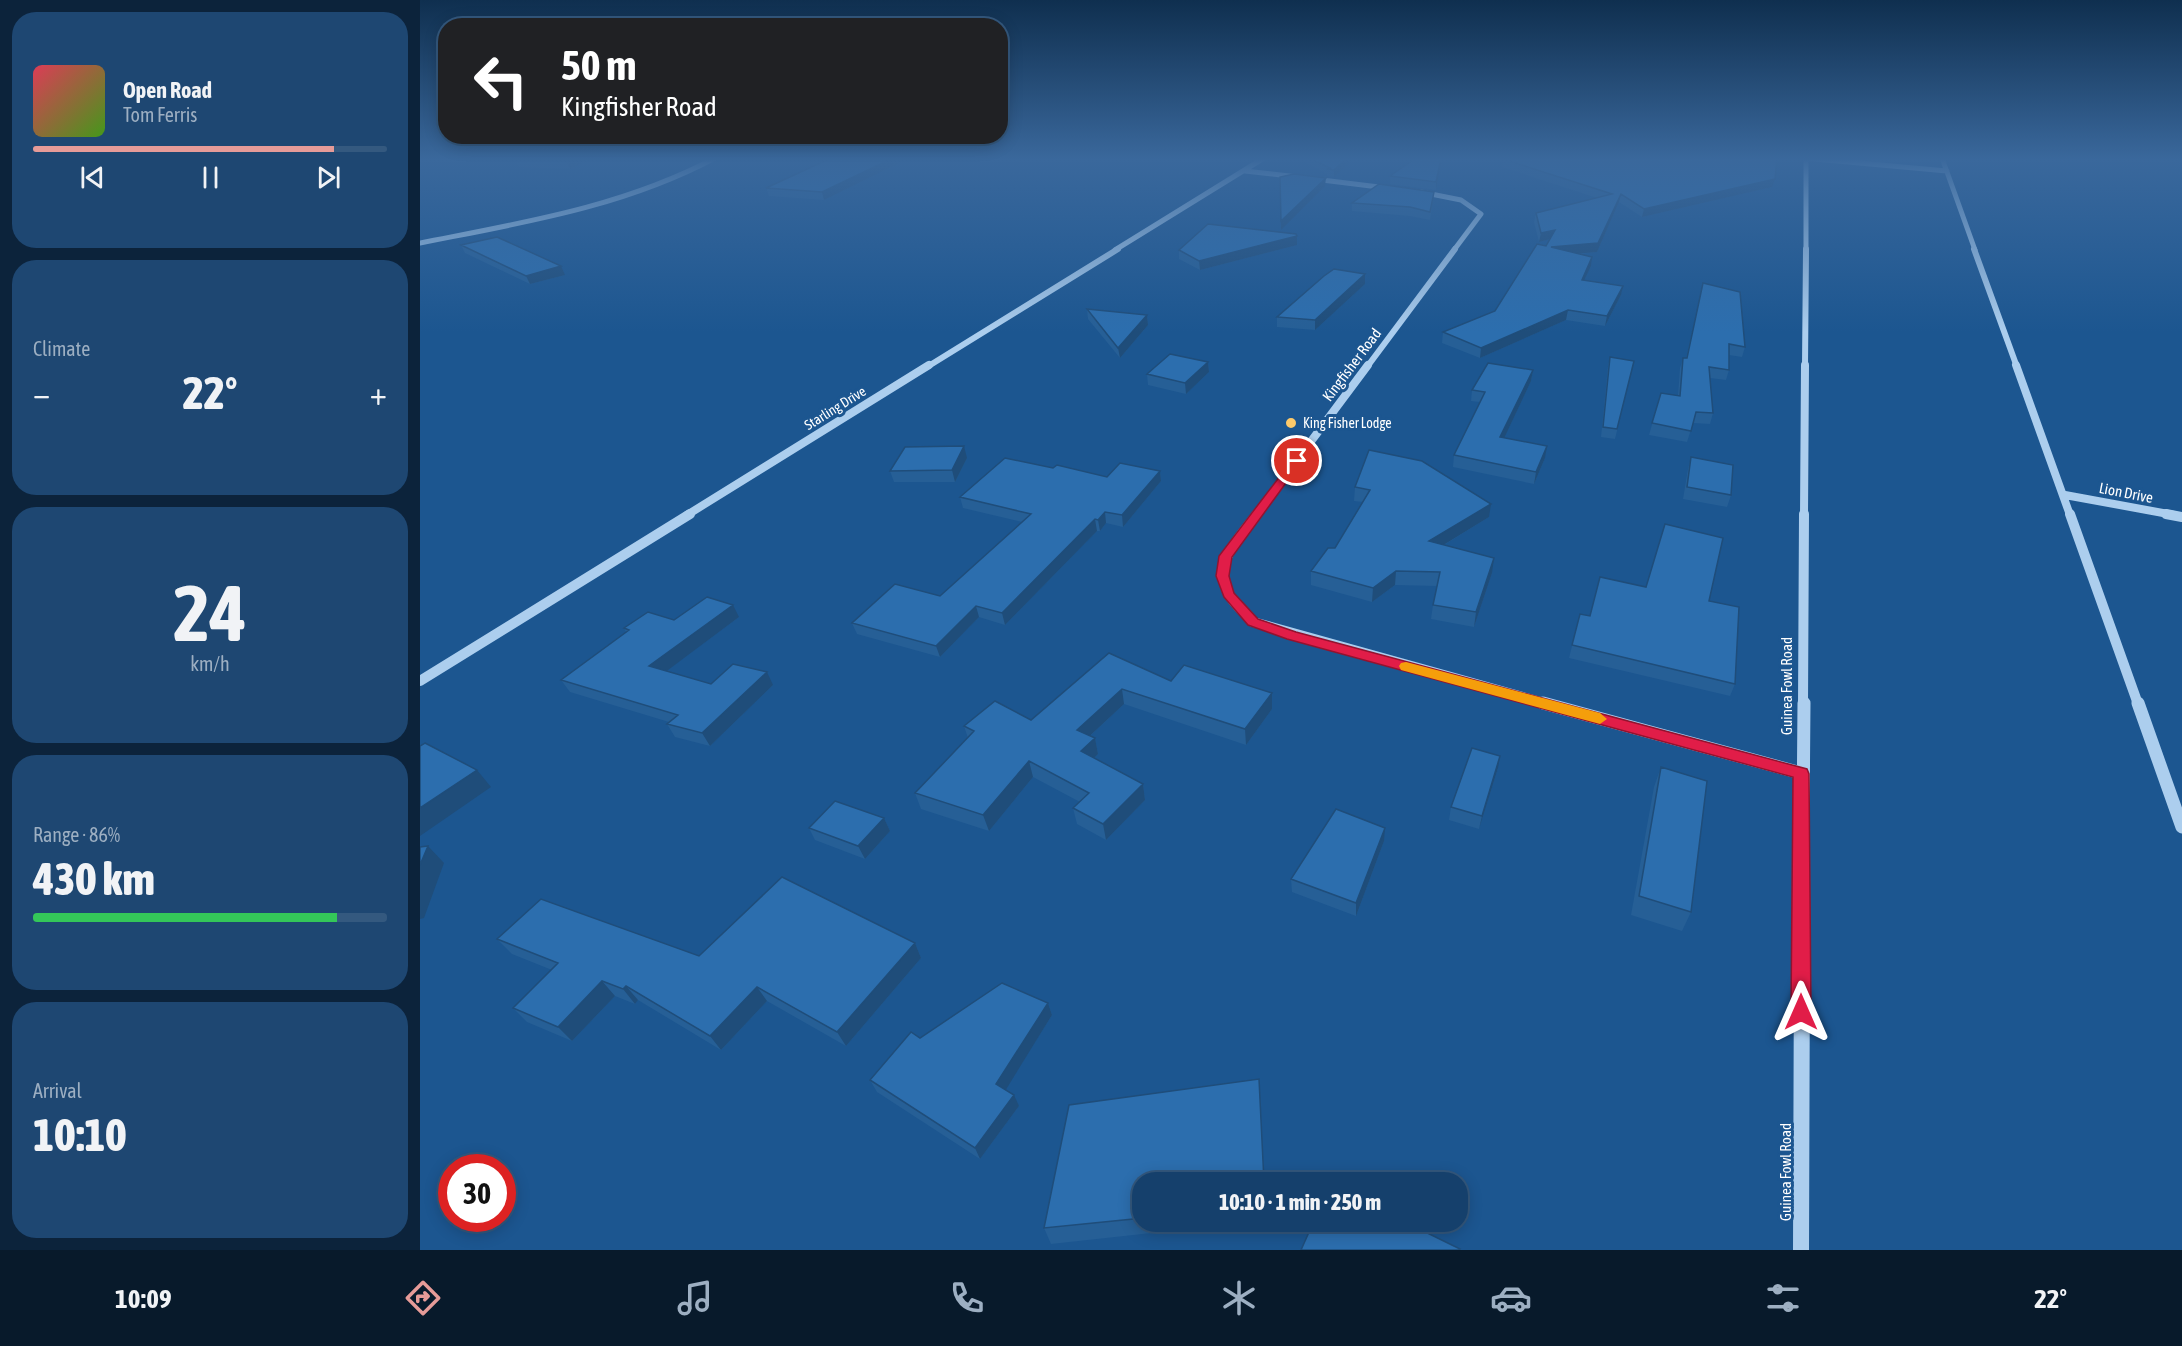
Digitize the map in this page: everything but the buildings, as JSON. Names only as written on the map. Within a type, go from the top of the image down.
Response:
[{"type":"street","points":[[420,243],[548,216]]},
{"type":"street","name":"Starling Drive","points":[[420,681],[1172,216]]},
{"type":"street","name":"Kingfisher Road","points":[[1479,216],[1226,556],[1223,576],[1228,594],[1253,622],[1292,635],[1801,774]]},
{"type":"street","name":"Guinea Fowl Road","points":[[1801,1250],[1805,216]]},
{"type":"street","points":[[1964,216],[2182,827]]},
{"type":"street","name":"Lion Drive","points":[[2065,495],[2182,518]]},
{"type":"slow traffic","points":[[1406,666],[1600,719]]},
{"type":"place","name":"King Fisher Lodge","points":[[1291,423]]},
{"type":"route","points":[[1297,461],[1226,556],[1223,576],[1228,594],[1253,622],[1292,635],[1801,774],[1801,1012]]}]
